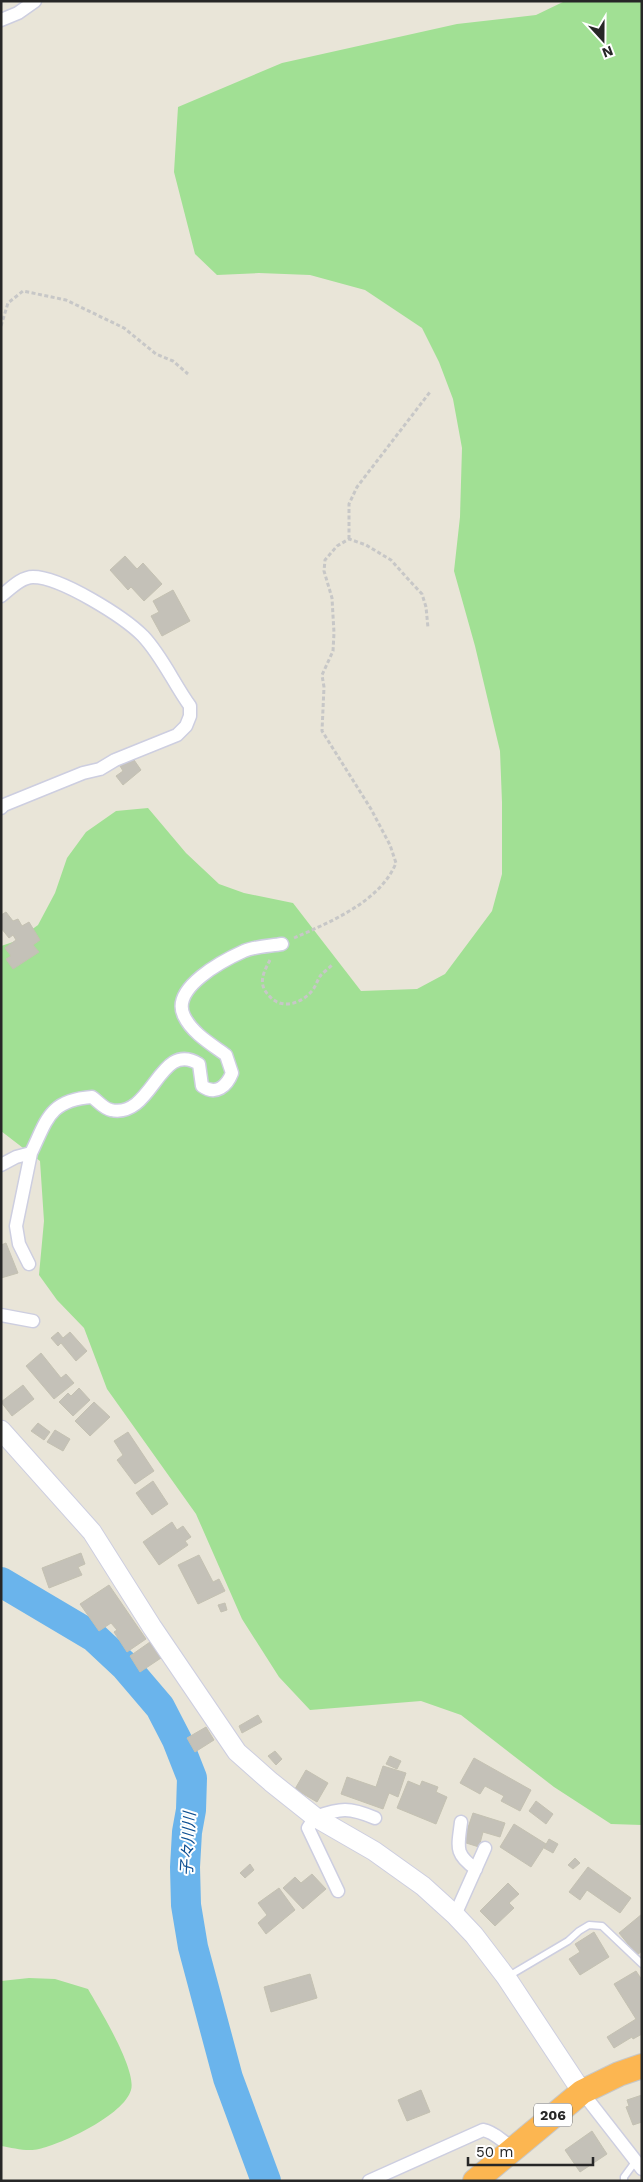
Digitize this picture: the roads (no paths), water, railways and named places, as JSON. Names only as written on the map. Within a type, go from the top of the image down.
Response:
[{"type":"highway","name":"206","points":[[475,2181],[582,2092],[619,2074],[642,2066]]},
{"type":"street","points":[[1,20],[18,13],[35,1]]},
{"type":"street","points":[[1,596],[19,582],[32,576],[54,580],[122,618],[144,637],[190,706],[190,716],[186,726],[177,735],[115,760],[100,769],[83,773],[4,805],[1,808]]},
{"type":"street","points":[[29,1264],[19,1244],[16,1226],[31,1153],[51,1112],[57,1106],[92,1097],[112,1110],[127,1109],[145,1096],[166,1067],[184,1059],[199,1064],[202,1086],[207,1090],[215,1091],[224,1087],[232,1073],[226,1055],[191,1029],[183,1014],[181,1004],[184,995],[206,972],[246,950],[282,944]]},
{"type":"street","points":[[1,1165],[16,1157],[31,1153]]},
{"type":"street","points":[[1,1315],[33,1321]]},
{"type":"street","points":[[1,1430],[92,1532],[152,1627],[237,1752],[315,1817],[374,1852],[414,1880],[455,1915],[474,1935],[506,1977],[582,2092],[638,2165]]},
{"type":"street","points":[[338,1891],[308,1828],[315,1817],[344,1808],[357,1810],[375,1818]]},
{"type":"street","points":[[461,1822],[460,1854],[462,1860],[476,1869]]},
{"type":"street","points":[[455,1915],[485,1848]]},
{"type":"street","points":[[369,2181],[483,2130],[492,2132],[502,2142],[514,2148]]},
{"type":"lane","points":[[506,1977],[568,1941],[589,1925],[602,1926],[642,1964]]},
{"type":"lane","points":[[624,2181],[624,2177],[638,2165]]},
{"type":"waterway","name":"子々川川","points":[[1,1582],[94,1637],[125,1666],[160,1707],[177,1740],[192,1778],[191,1810],[187,1832],[185,1867],[186,1905],[193,1947],[228,2078],[266,2181]]}]
